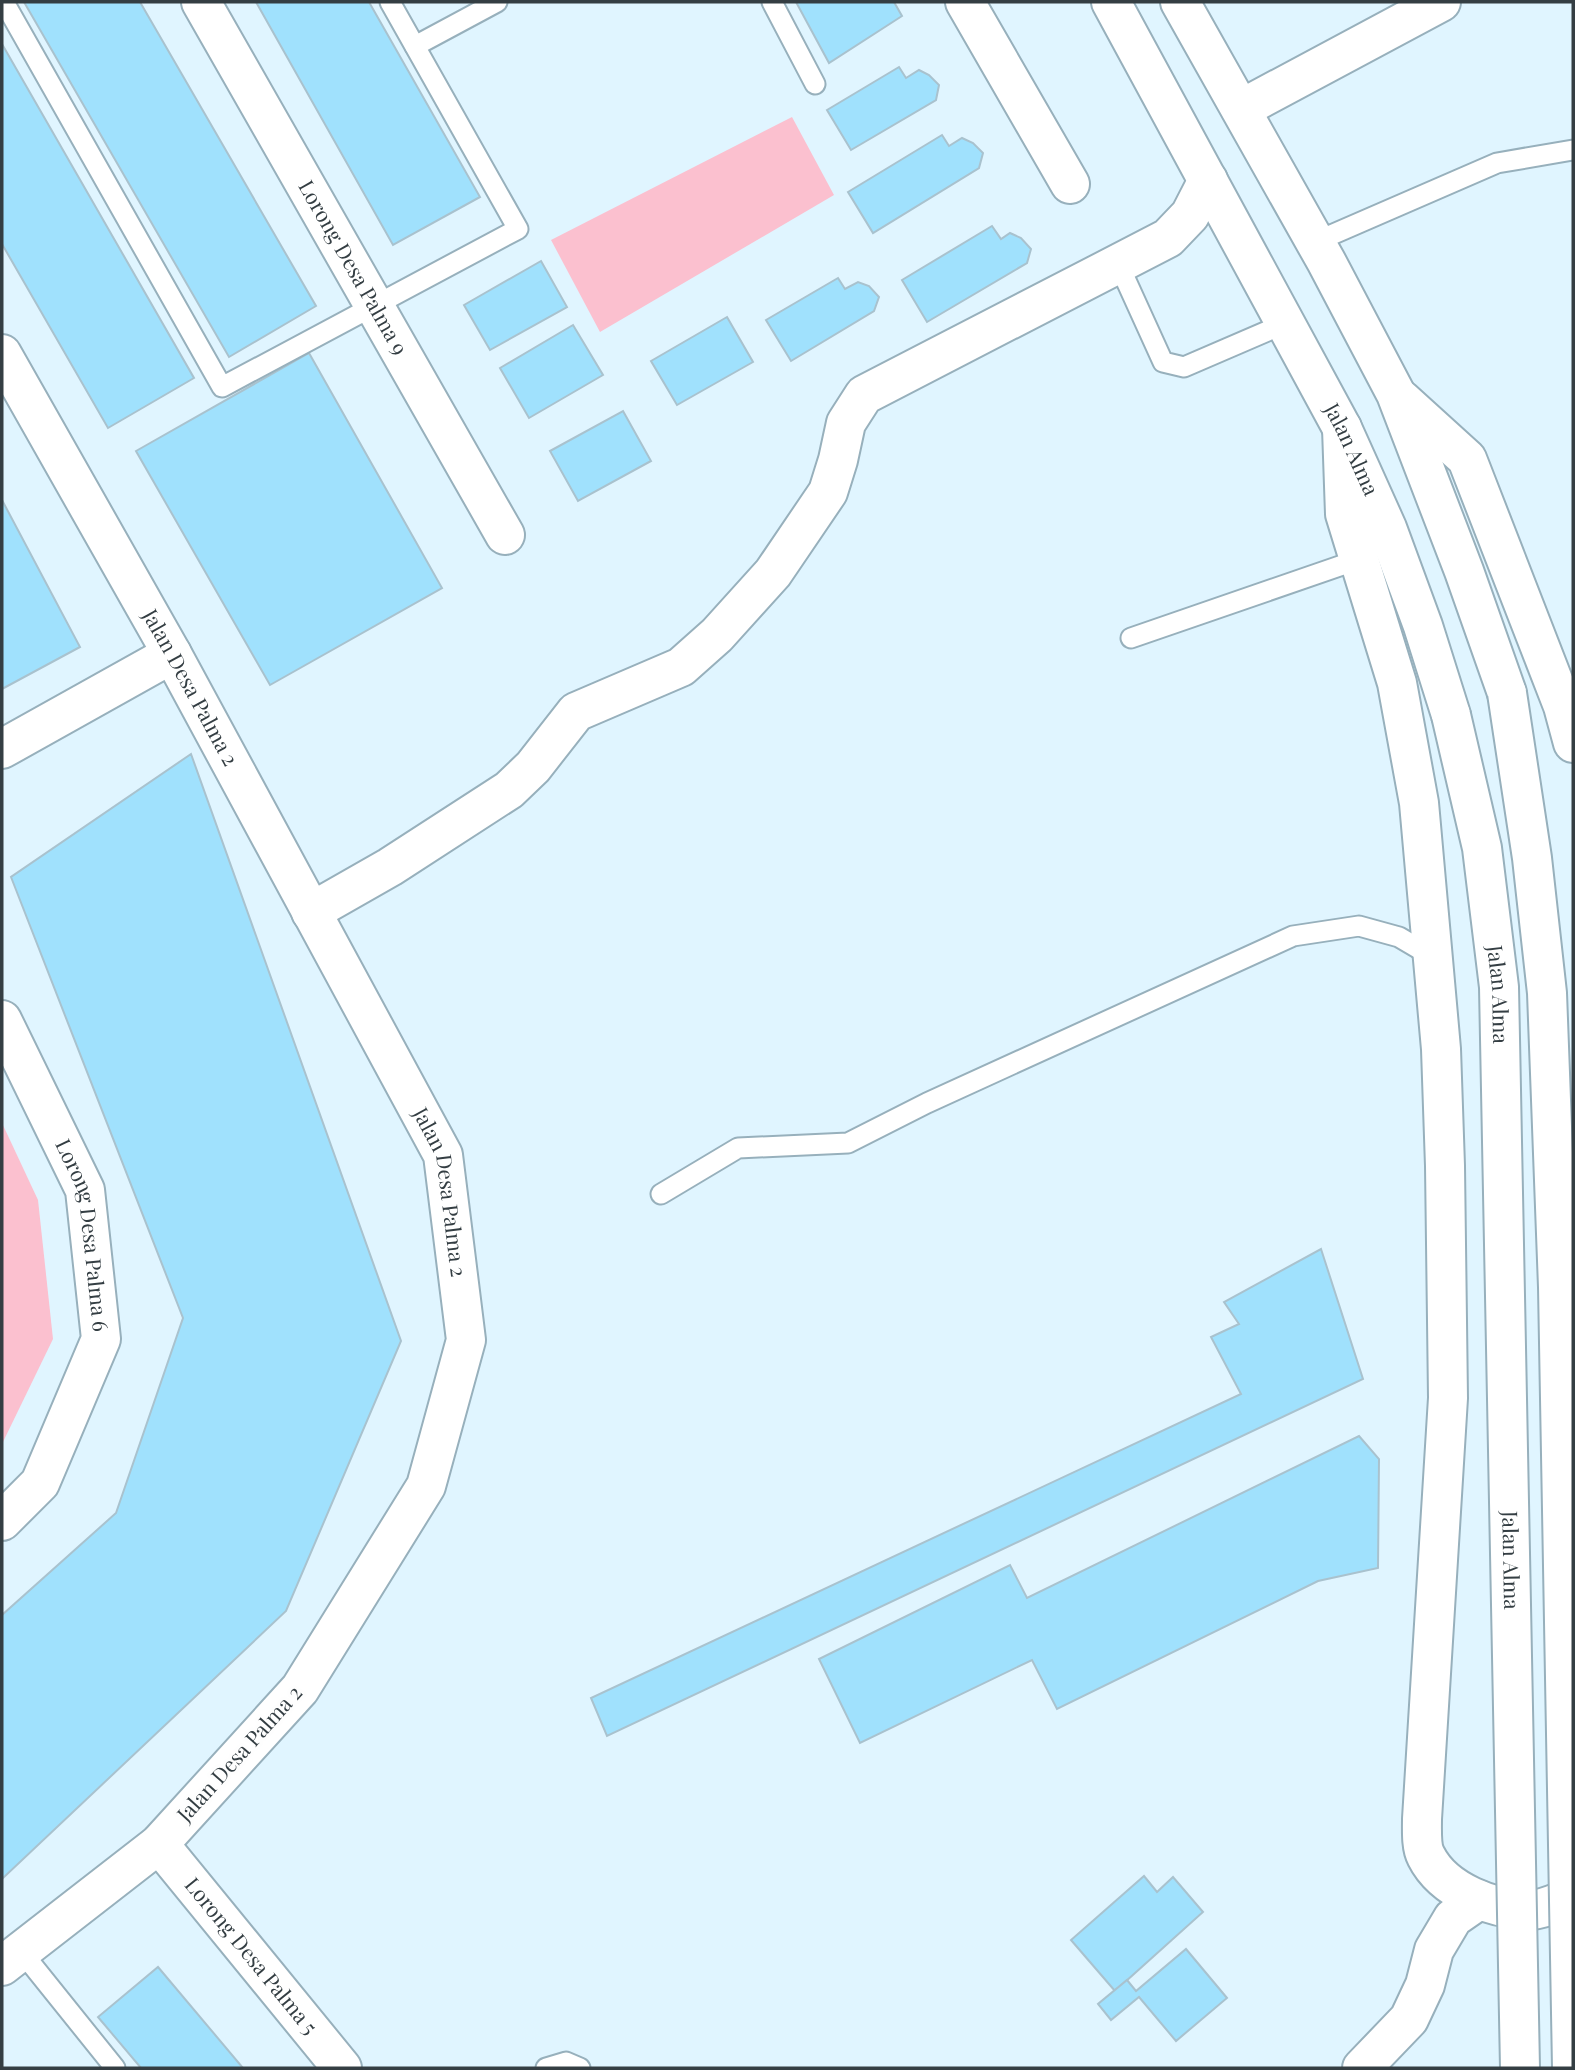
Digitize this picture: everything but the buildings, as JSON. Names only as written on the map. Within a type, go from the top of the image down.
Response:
[{"type":"main road","name":"Lorong Desa Palma 9","points":[[201,2],[505,535]]},
{"type":"main road","points":[[965,2],[1070,184]]},
{"type":"main road","name":"Jalan Alma","points":[[1111,2],[1342,428],[1387,528],[1423,626],[1451,715],[1482,848],[1499,987],[1520,2068]]},
{"type":"main road","points":[[1180,2],[1315,242],[1396,394],[1464,571],[1507,693],[1532,858],[1547,992],[1559,1287],[1572,2068]]},
{"type":"main road","points":[[1241,109],[1441,2]]},
{"type":"main road","points":[[311,912],[390,867],[509,790],[533,767],[576,712],[681,667],[717,635],[773,573],[828,492],[845,424],[864,395],[1168,237],[1190,215],[1209,180]]},
{"type":"main road","name":"Jalan Desa Palma 2","points":[[2,354],[172,654],[443,1155],[466,1340],[426,1486],[300,1689],[159,1844],[11,1958]]},
{"type":"main road","points":[[1396,394],[1467,459],[1563,706],[1573,743]]},
{"type":"main road","points":[[1342,428],[1345,514],[1397,683],[1419,803],[1441,1049],[1448,1398],[1422,1819],[1425,1855],[1448,1883],[1488,1903],[1534,1910],[1573,1897]]},
{"type":"main road","points":[[2,749],[172,654]]},
{"type":"main road","name":"Lorong Desa Palma 6","points":[[2,1020],[85,1190],[101,1339],[40,1483],[2,1521]]},
{"type":"main road","name":"Lorong Desa Palma 5","points":[[159,1844],[342,2068]]},
{"type":"main road","points":[[1362,2068],[1409,2019],[1425,1984],[1434,1950],[1453,1917],[1479,1900]]},
{"type":"lane","points":[[4,2],[222,387],[518,229],[390,2]]},
{"type":"lane","points":[[415,47],[497,2]]},
{"type":"lane","points":[[772,2],[815,84]]},
{"type":"lane","points":[[1315,242],[1497,163],[1573,150]]},
{"type":"lane","points":[[1118,264],[1163,362],[1184,368],[1286,323]]},
{"type":"lane","points":[[1131,638],[1360,559]]},
{"type":"lane","points":[[660,1194],[738,1148],[848,1143],[927,1103],[1293,936],[1359,926],[1399,937],[1433,957]]},
{"type":"lane","points":[[11,1958],[115,2068]]},
{"type":"lane","points":[[546,2068],[566,2062],[580,2068]]},
{"type":"shaded area","points":[[792,117],[834,195],[600,332],[551,240]]},
{"type":"shaded area","points":[[2,1123],[38,1200],[53,1339],[2,1444]]}]
